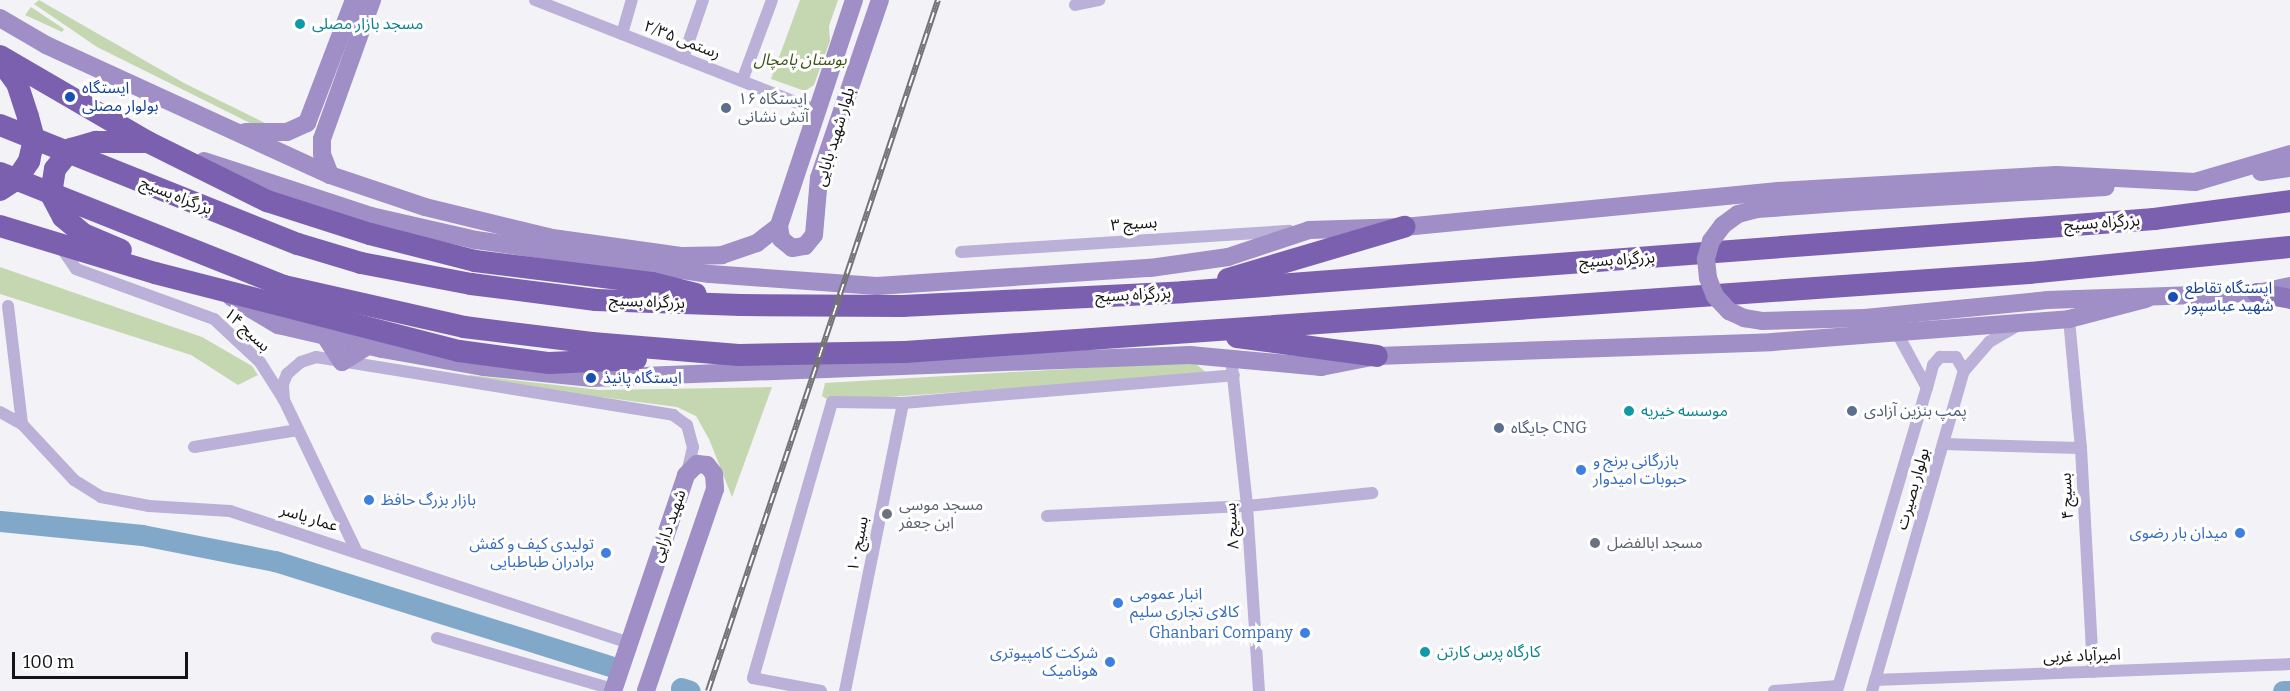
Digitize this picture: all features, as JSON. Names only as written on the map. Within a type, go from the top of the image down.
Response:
[{"type":"highway","points":[[0,58],[17,83],[34,139],[29,161],[17,179],[0,190]]},
{"type":"highway","points":[[0,58],[148,142],[267,201],[370,234],[475,261],[652,283],[741,305]]},
{"type":"highway","name":"بزرگراه بسیج","points":[[0,125],[298,244],[361,263],[471,284],[596,300],[741,305],[902,306],[1184,292],[2154,219],[2290,201]]},
{"type":"highway","points":[[148,142],[96,142],[71,149],[55,168],[51,194],[63,217],[82,234],[142,259],[155,273]]},
{"type":"highway","points":[[0,173],[284,286],[464,327],[592,343],[739,355]]},
{"type":"highway","points":[[0,226],[155,273],[459,351],[549,363],[739,355],[905,352],[1191,330],[2029,273],[2290,247]]},
{"type":"highway","points":[[1184,292],[1404,227]]},
{"type":"highway","points":[[1191,330],[1377,356]]},
{"type":"main road","points":[[330,175],[322,154],[319,120],[354,0]]},
{"type":"main road","points":[[223,128],[263,135],[299,129],[319,120],[372,0]]},
{"type":"main road","name":"بلوار شهید بابایی","points":[[854,0],[778,226],[781,239],[792,248],[806,246],[814,235],[819,178],[880,0]]},
{"type":"main road","points":[[0,18],[46,45],[330,175],[425,207],[548,237]]},
{"type":"main road","points":[[148,142],[371,216],[427,230],[710,274],[877,286],[1197,263],[1309,230],[1404,227],[1778,191],[2057,175],[2195,182],[2290,154]]},
{"type":"main road","points":[[2290,168],[2195,182],[1757,209],[1738,214],[1723,225],[1712,241],[1706,259],[1708,278],[1715,296],[1729,311],[1744,318],[1762,321],[1865,318],[2046,300],[2146,299],[2257,293],[2290,286]]},
{"type":"main road","points":[[370,188],[427,230],[548,237],[683,256],[722,255],[757,243],[778,226]]},
{"type":"main road","points":[[216,288],[279,325],[368,346],[484,367],[591,378],[1190,355],[1232,368],[1321,367],[1377,356],[1772,342],[2023,323],[2069,319],[2146,299]]},
{"type":"main road","points":[[2257,293],[2290,299]]},
{"type":"main road","points":[[325,336],[342,362],[368,346]]},
{"type":"main road","name":"شهید دارایی","points":[[613,690],[686,475],[697,464],[707,465],[714,474],[715,489],[646,691]]},
{"type":"street","points":[[622,34],[632,0]]},
{"type":"street","points":[[683,58],[703,0]]},
{"type":"street","points":[[742,81],[772,0]]},
{"type":"street","points":[[1075,5],[1099,0]]},
{"type":"street","name":"رستمی ۲/۳۵","points":[[543,1],[818,111]]},
{"type":"street","name":"بسیج ۳","points":[[961,252],[1309,230]]},
{"type":"street","name":"بسیج ۱۴","points":[[59,245],[76,269],[214,319],[260,362],[284,400],[356,550]]},
{"type":"street","points":[[8,306],[22,424]]},
{"type":"street","name":"بسیج ۴","points":[[2069,319],[2080,448],[2092,672]]},
{"type":"street","name":"بولوار بصیرت","points":[[1874,685],[1964,370],[1989,342],[2023,323]]},
{"type":"street","points":[[1897,333],[1927,388]]},
{"type":"street","points":[[284,400],[287,374],[301,362],[316,357],[673,415],[687,425],[693,447],[686,475]]},
{"type":"street","name":"بولوار بصیرت","points":[[1837,689],[1933,365],[1940,357],[1956,357],[1964,370]]},
{"type":"street","points":[[821,691],[753,678],[832,402],[903,402],[1232,368]]},
{"type":"street","name":"بسیج ۸","points":[[1232,368],[1247,506],[1259,691]]},
{"type":"street","name":"بسیج ۱۰","points":[[845,691],[903,402]]},
{"type":"street","name":"عمار یاسر","points":[[0,412],[22,424],[74,480],[101,497],[149,506],[230,511],[356,550],[628,644]]},
{"type":"street","points":[[194,447],[298,430]]},
{"type":"street","points":[[1943,444],[2080,448]]},
{"type":"street","points":[[1047,516],[1247,506],[1372,493]]},
{"type":"street","points":[[437,638],[613,690]]},
{"type":"street","name":"امیرآباد غربی","points":[[1874,685],[2092,672],[2290,664]]},
{"type":"street","points":[[1774,691],[1837,689]]},
{"type":"green space","points":[[39,0],[184,83],[273,127],[266,131],[97,47],[34,4]]},
{"type":"green space","name":"بوستان پامچال","points":[[800,0],[838,0],[829,26],[830,41],[814,85],[805,91],[771,79]]},
{"type":"green space","points":[[31,7],[64,29],[62,32],[25,15]]},
{"type":"green space","points":[[0,267],[202,337],[252,366],[258,375],[238,385],[191,355],[0,294]]},
{"type":"green space","points":[[1195,363],[1209,375],[830,401],[822,396],[825,383]]},
{"type":"green space","points":[[470,375],[599,390],[772,387],[732,497],[709,439],[696,416],[677,407],[470,380]]},
{"type":"waterway","points":[[0,521],[142,535],[275,561],[610,666]]},
{"type":"waterway","points":[[681,688],[690,691]]},
{"type":"waterway","points":[[2283,691],[2290,691]]},
{"type":"railway","points":[[708,691],[938,0]]},
{"type":"place","name":"مسجد بازار مصلی","points":[[300,24]]},
{"type":"place","name":"ایستگاه بولوار مصلی","points":[[70,97]]},
{"type":"place","name":"ایستگاه ۱۶ آتش نشانی","points":[[726,108]]},
{"type":"place","name":"ایستگاه تقاطع شهید عباسپور","points":[[2173,297]]},
{"type":"place","name":"ایستگاه پانیذ","points":[[591,378]]},
{"type":"place","name":"موسسه خیریه","points":[[1629,411]]},
{"type":"place","name":"پمپ بنزین آزادی","points":[[1852,411]]},
{"type":"place","name":"جایگاه CNG","points":[[1499,428]]},
{"type":"place","name":"بازرگانی برنج و حبوبات امیدوار","points":[[1581,470]]},
{"type":"place","name":"بازار بزرگ حافظ","points":[[369,500]]},
{"type":"place","name":"مسجد موسی ابن جعفر","points":[[887,514]]},
{"type":"place","name":"میدان بار رضوی","points":[[2240,533]]},
{"type":"place","name":"مسجد ابالفضل","points":[[1595,543]]},
{"type":"place","name":"تولیدی کیف و کفش برادران طباطبایی","points":[[606,553]]},
{"type":"place","name":"انبار عمومی کالای تجاری سلیم","points":[[1118,603]]},
{"type":"place","name":"Ghanbari Company","points":[[1305,633]]},
{"type":"place","name":"کارگاه پرس کارتن","points":[[1425,652]]},
{"type":"place","name":"شرکت کامپیوتری هونامیک","points":[[1110,662]]}]
